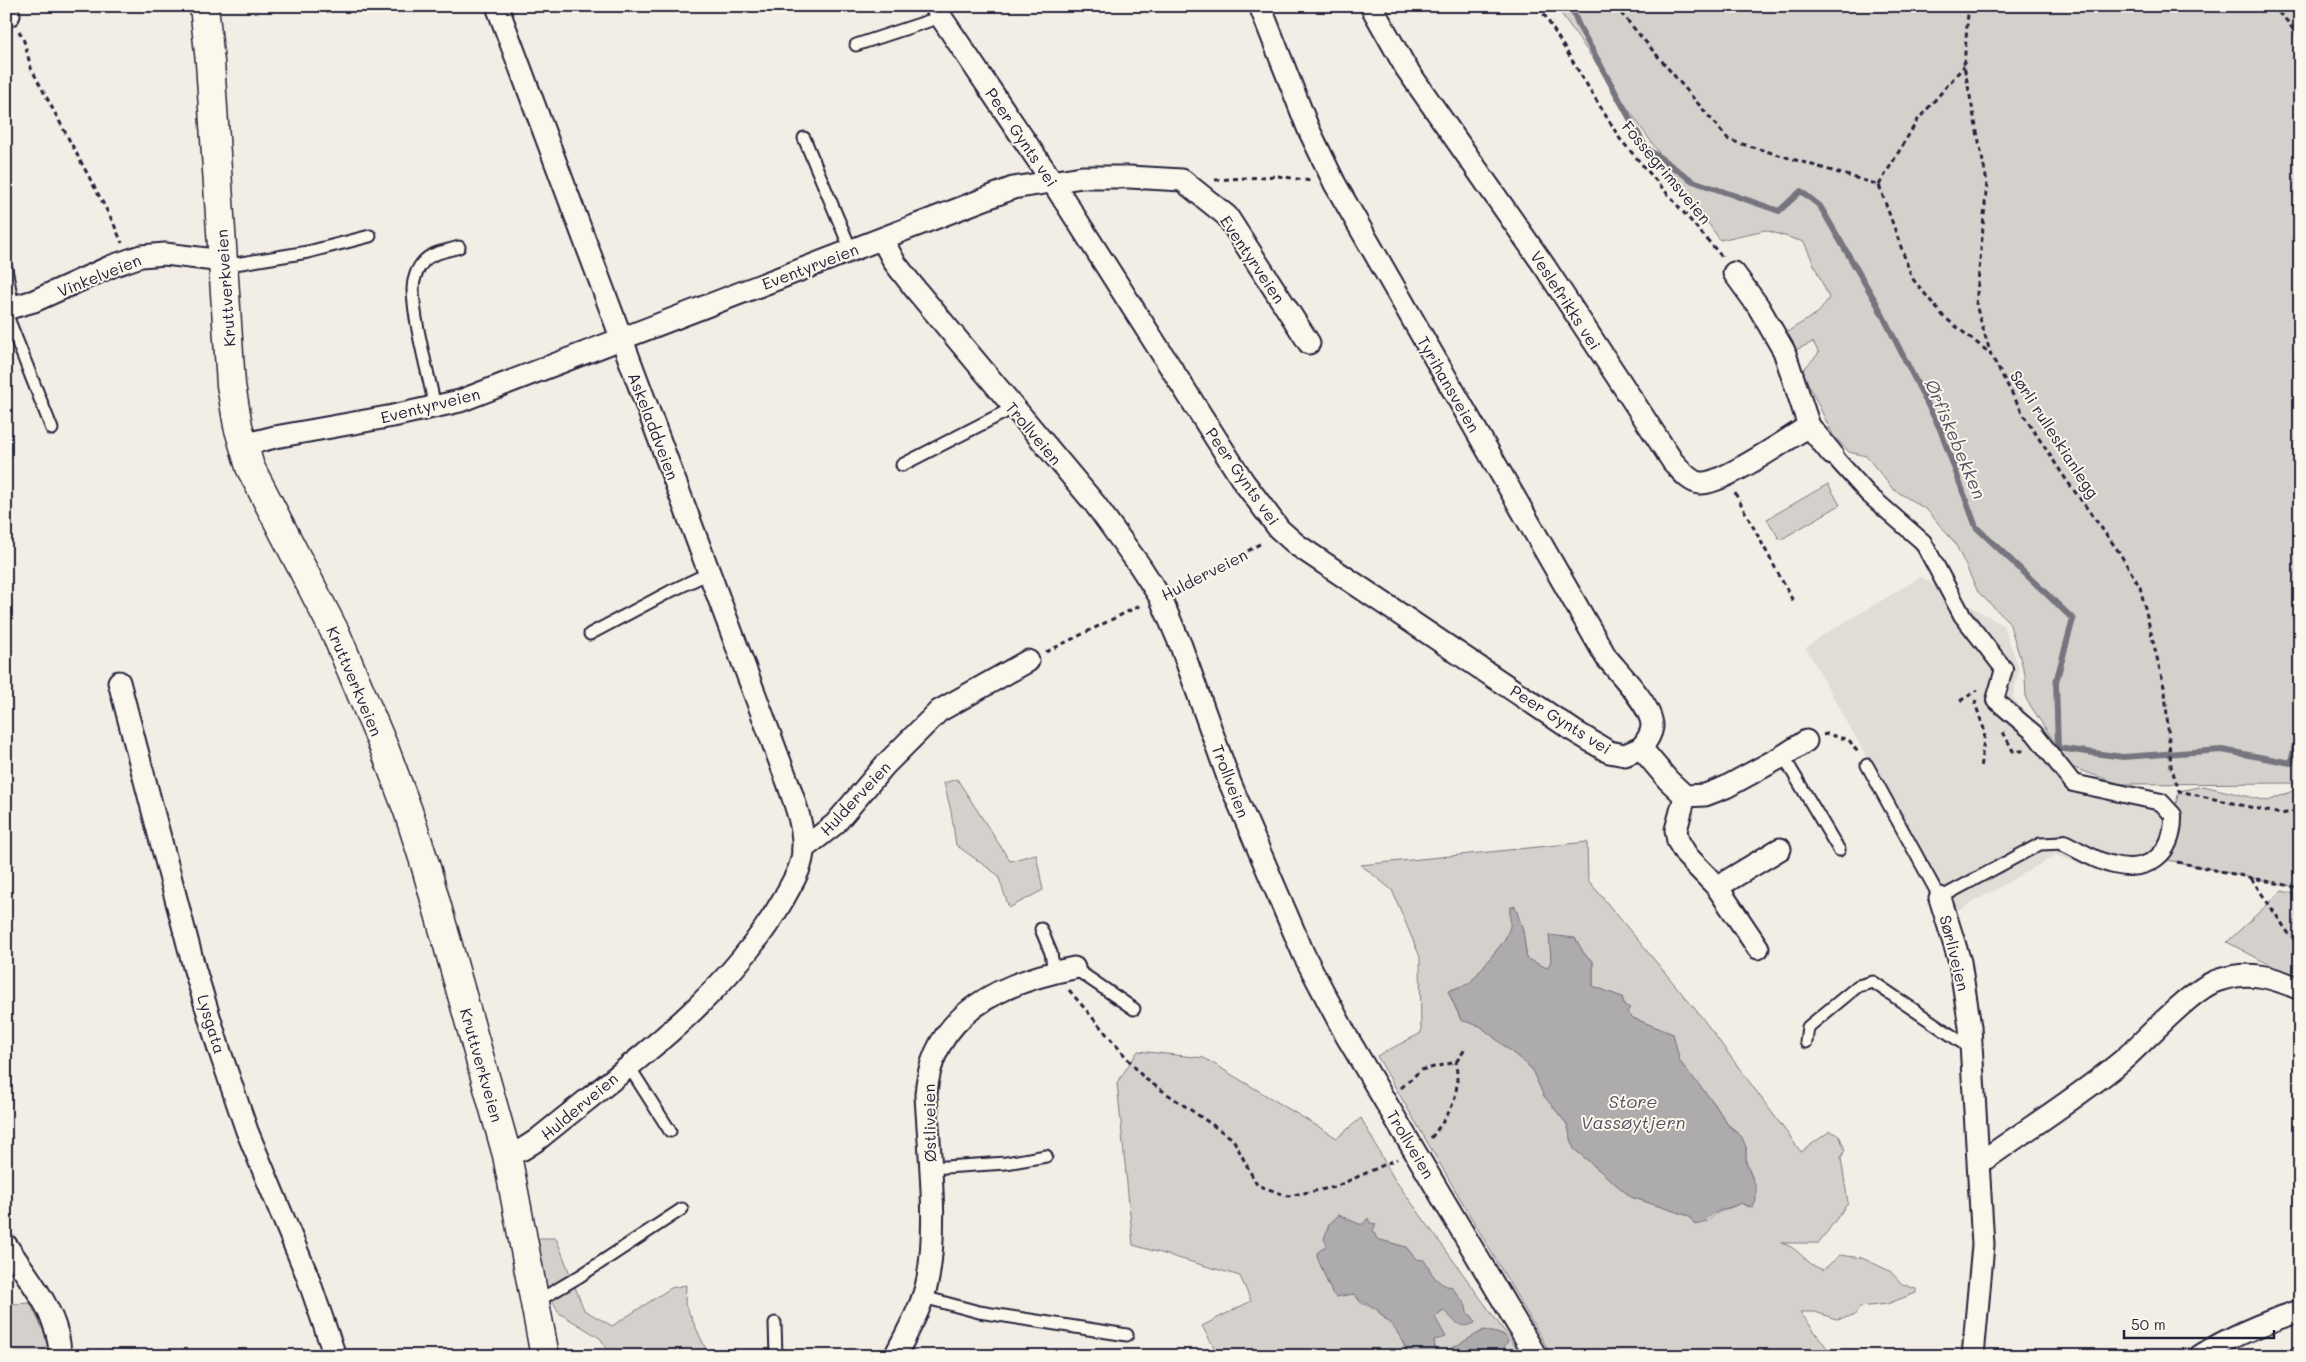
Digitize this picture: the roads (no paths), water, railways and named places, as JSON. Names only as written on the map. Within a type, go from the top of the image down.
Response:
[{"type":"street","name":"Kruttverkveien","points":[[204,6],[210,62],[231,385],[243,445],[259,487],[336,634],[399,785],[425,864],[507,1155],[545,1356]]},
{"type":"street","name":"Askeladdveien","points":[[497,6],[788,783],[798,813],[803,849]]},
{"type":"street","name":"Tyrihansveien","points":[[1260,6],[1308,128],[1335,184],[1606,657],[1642,702],[1649,714],[1652,727],[1642,748]]},
{"type":"street","name":"Veslefrikks vei","points":[[1371,6],[1406,68],[1546,267],[1673,462],[1688,477],[1700,483],[1726,476],[1809,426]]},
{"type":"street","name":"Peer Gynts vei","points":[[939,12],[1052,181],[1244,481],[1279,529],[1297,545],[1574,731],[1609,752],[1626,755],[1642,748]]},
{"type":"street","name":"Eventyrveien","points":[[243,445],[436,407],[480,394],[1013,188],[1082,177],[1182,180],[1227,216],[1309,343]]},
{"type":"street","name":"Trollveien","points":[[882,239],[903,274],[1100,510],[1160,597],[1181,646],[1230,783],[1304,955],[1347,1037],[1536,1356]]},
{"type":"street","name":"Vinkelveien","points":[[9,310],[49,295],[128,260],[154,254],[223,263]]},
{"type":"street","points":[[1734,273],[1758,306],[1784,351],[1809,426],[1868,494],[1923,542],[1962,615],[2004,669],[1995,700],[2034,734],[2073,783],[2161,802],[2173,815],[2174,831],[2166,848],[2157,860],[2130,868],[2109,864],[2064,843]]},
{"type":"street","name":"Hulderveien","points":[[507,1155],[523,1149],[537,1140],[693,1011],[712,992],[744,955],[779,906],[795,878],[801,863],[803,849],[835,824],[885,765],[938,711],[1028,661]]},
{"type":"street","name":"Lysgata","points":[[119,682],[194,967],[219,1049],[247,1130],[307,1275],[334,1356]]},
{"type":"street","points":[[1642,748],[1668,780],[1685,796],[1705,795],[1783,756],[1806,741]]},
{"type":"street","points":[[1685,796],[1676,830],[1678,841],[1686,856],[1716,887],[1758,948]]},
{"type":"street","points":[[1716,887],[1780,850]]},
{"type":"street","name":"Sørliveien","points":[[1940,898],[1960,962],[1968,1008],[1979,1159],[1983,1245],[1973,1356]]},
{"type":"street","name":"Østliveien","points":[[894,1356],[923,1297],[928,1279],[930,1254],[930,1168],[927,1086],[932,1060],[938,1047],[956,1022],[980,1002],[1019,983],[1064,970]]},
{"type":"street","points":[[1979,1159],[1988,1158],[2086,1089],[2123,1060],[2194,995],[2218,980],[2247,975],[2272,977],[2300,989]]},
{"type":"street","points":[[6,1245],[50,1314],[59,1340],[60,1356]]},
{"type":"street","points":[[2200,1356],[2220,1343],[2250,1329],[2300,1311]]},
{"type":"lane","points":[[856,45],[939,12]]},
{"type":"lane","points":[[804,138],[851,250]]},
{"type":"lane","points":[[223,263],[308,252],[370,236]]},
{"type":"lane","points":[[436,407],[415,310],[413,288],[418,269],[424,261],[431,256],[459,248]]},
{"type":"lane","points":[[6,268],[9,310],[52,428]]},
{"type":"lane","points":[[902,465],[1014,408]]},
{"type":"lane","points":[[590,634],[671,591],[710,573]]},
{"type":"lane","points":[[1783,756],[1839,850]]},
{"type":"lane","name":"Sørliveien","points":[[1867,765],[1940,898]]},
{"type":"lane","points":[[1940,898],[2040,844],[2064,843]]},
{"type":"lane","points":[[1041,929],[1051,953],[1064,970],[1134,1009]]},
{"type":"lane","points":[[1806,1042],[1808,1027],[1858,986],[1873,982],[1970,1048]]},
{"type":"lane","points":[[628,1065],[670,1130]]},
{"type":"lane","points":[[930,1168],[1006,1163],[1046,1156]]},
{"type":"lane","points":[[536,1302],[580,1276],[682,1209]]},
{"type":"lane","points":[[923,1297],[979,1312],[1127,1335]]},
{"type":"lane","points":[[775,1323],[776,1356]]},
{"type":"water","name":"Store Vassøytjern","points":[[1515,906],[1523,931],[1527,959],[1547,968],[1551,961],[1549,935],[1575,938],[1585,955],[1593,961],[1593,986],[1622,997],[1624,1005],[1630,1008],[1627,1012],[1633,1018],[1673,1034],[1680,1062],[1714,1103],[1728,1125],[1742,1137],[1746,1147],[1746,1162],[1756,1188],[1756,1201],[1753,1208],[1741,1203],[1716,1212],[1704,1222],[1695,1225],[1689,1216],[1631,1197],[1574,1149],[1567,1124],[1544,1096],[1531,1068],[1480,1026],[1461,1020],[1448,991],[1470,983],[1504,941],[1510,927],[1510,908]]},
{"type":"water","points":[[1339,1215],[1359,1224],[1363,1224],[1368,1218],[1370,1223],[1376,1224],[1373,1230],[1377,1239],[1406,1247],[1416,1259],[1424,1260],[1438,1281],[1452,1287],[1466,1306],[1467,1313],[1473,1317],[1475,1323],[1464,1326],[1460,1325],[1443,1310],[1435,1317],[1446,1337],[1434,1340],[1436,1356],[1409,1356],[1396,1331],[1374,1307],[1360,1300],[1354,1294],[1336,1297],[1332,1293],[1317,1253],[1327,1245],[1324,1239],[1329,1224]]},
{"type":"water","points":[[1484,1330],[1504,1335],[1508,1341],[1504,1348],[1509,1356],[1438,1356]]},
{"type":"waterway","name":"Ørfiskebekken","points":[[1571,6],[1579,26],[1646,148],[1693,181],[1779,211],[1801,191],[1820,206],[1877,304],[1940,429],[1976,527],[2073,619],[2056,682],[2058,748],[2123,757],[2222,750],[2291,763],[2300,722]]}]
